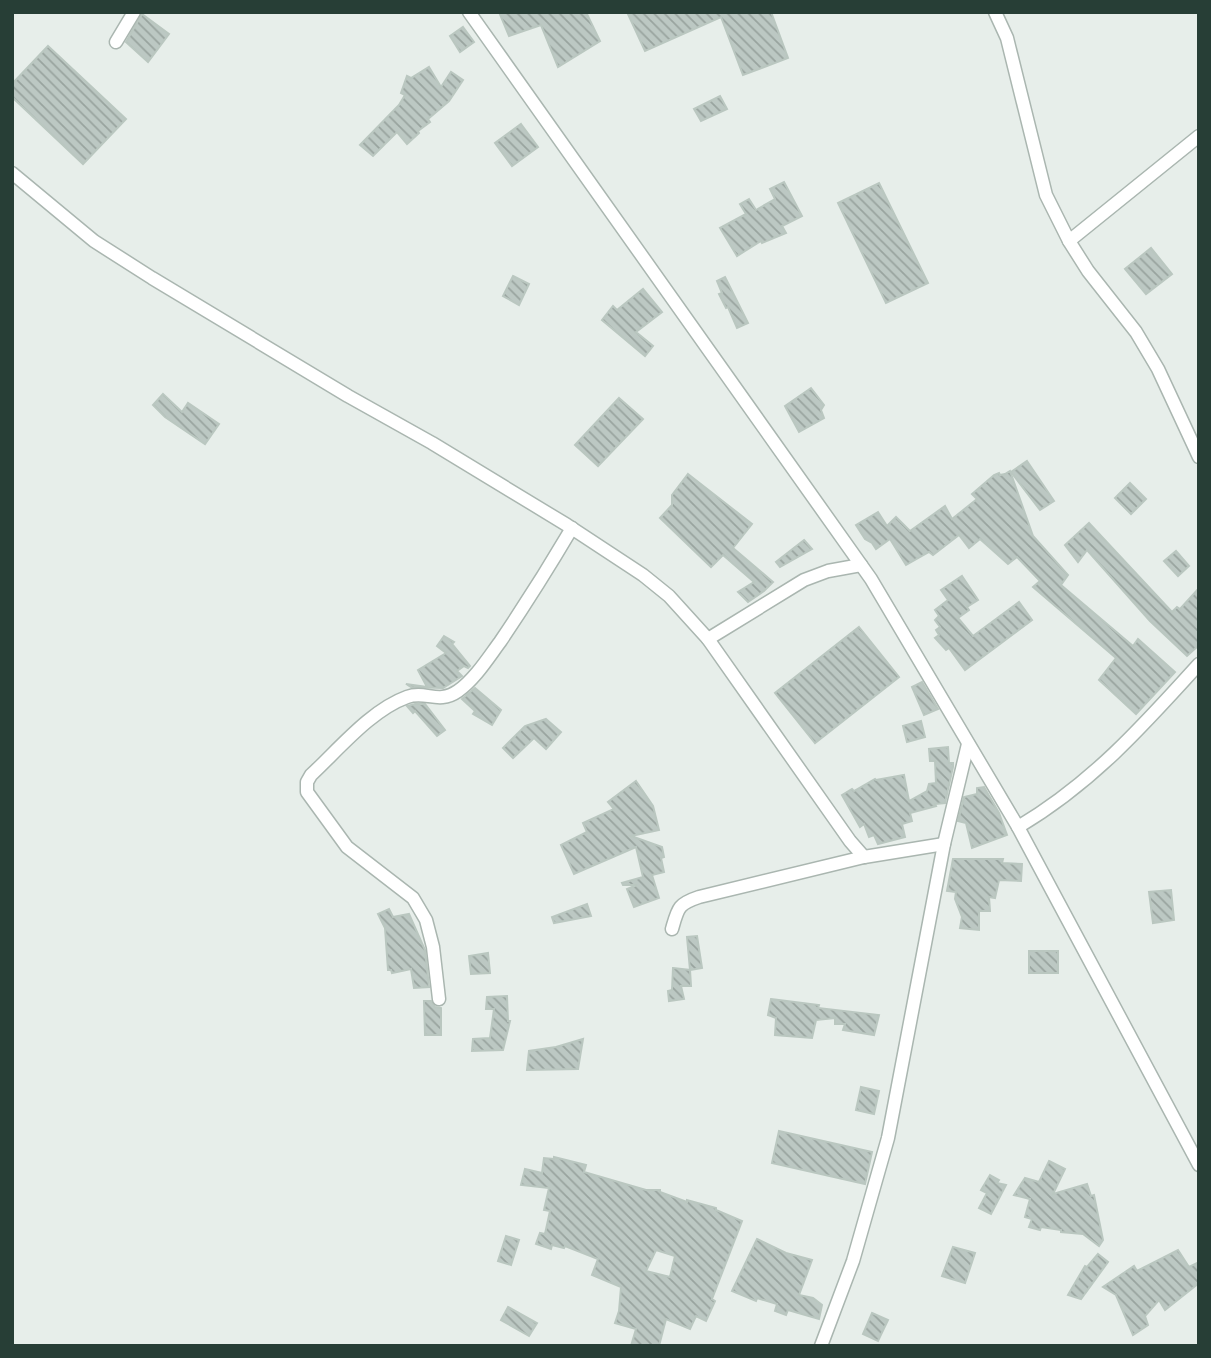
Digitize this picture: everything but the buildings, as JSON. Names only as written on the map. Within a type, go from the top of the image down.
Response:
[{"type":"street","points":[[116,42],[134,12]]},
{"type":"street","points":[[469,12],[861,565],[1018,827],[1199,1165]]},
{"type":"street","points":[[995,12],[1007,38],[1046,195],[1069,241],[1088,271],[1136,332],[1158,369],[1199,457]]},
{"type":"street","points":[[1069,241],[1199,136]]},
{"type":"street","points":[[12,173],[94,240],[152,278],[348,396],[432,443],[572,528],[643,575],[669,596],[708,639],[849,841],[864,857]]},
{"type":"street","points":[[439,999],[433,947],[426,920],[413,898],[347,847],[307,792],[307,782],[311,775],[378,713],[405,697],[419,695],[444,698],[459,690],[490,655],[572,528]]},
{"type":"street","points":[[708,639],[804,580],[828,571],[861,565]]},
{"type":"street","points":[[1018,827],[1047,810],[1108,761],[1199,664]]},
{"type":"street","points":[[821,1346],[853,1261],[888,1138],[944,844],[968,744]]},
{"type":"street","points":[[672,929],[677,911],[683,903],[699,897],[864,857],[944,844]]}]
